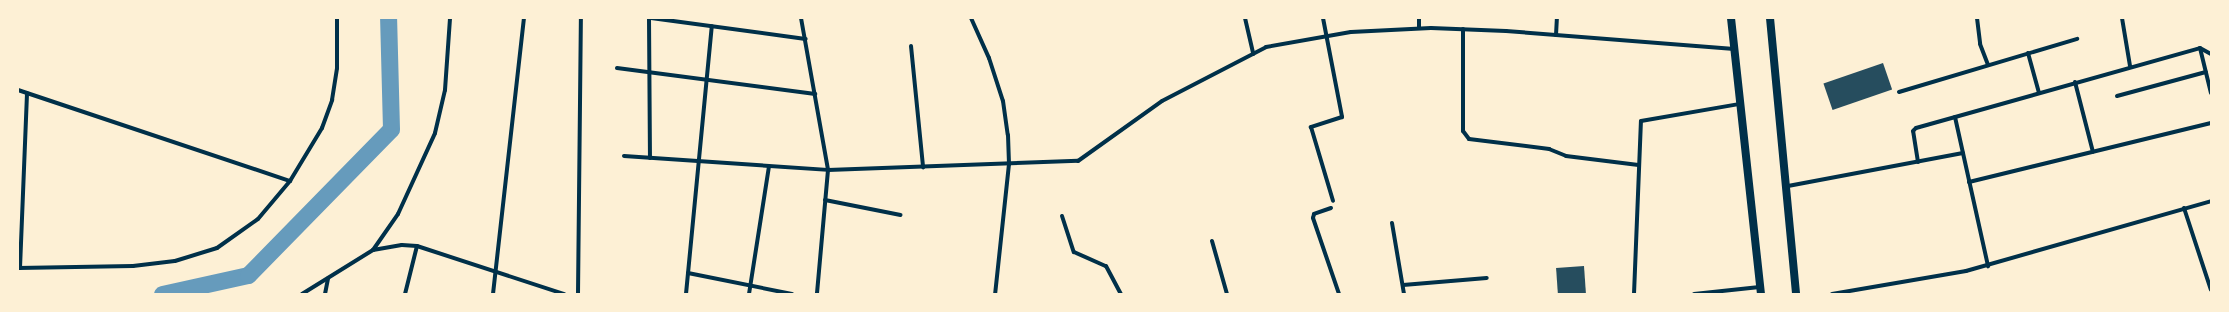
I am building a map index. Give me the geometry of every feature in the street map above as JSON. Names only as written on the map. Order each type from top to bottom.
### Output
[{"type":"main road","points":[[1731,18],[1760,290]]},
{"type":"main road","points":[[1770,18],[1788,186],[1796,294]]},
{"type":"street","points":[[27,93],[19,268],[154,265],[196,256],[227,241],[258,219],[290,181],[308,155],[332,100],[337,68],[337,18]]},
{"type":"street","points":[[302,294],[373,250],[398,214],[435,133],[446,90],[450,18]]},
{"type":"street","points":[[493,294],[498,272],[524,18]]},
{"type":"street","points":[[578,294],[581,18]]},
{"type":"street","points":[[650,158],[650,18],[806,39]]},
{"type":"street","points":[[802,18],[828,170],[817,294]]},
{"type":"street","points":[[971,18],[1003,101],[1009,164],[995,294]]},
{"type":"street","points":[[1245,18],[1253,54]]},
{"type":"street","points":[[1323,18],[1342,117],[1311,127],[1333,200]]},
{"type":"street","points":[[1419,18],[1419,28]]},
{"type":"street","points":[[1556,35],[1557,18]]},
{"type":"street","points":[[1977,18],[1980,44],[1988,65]]},
{"type":"street","points":[[2122,18],[2130,66]]},
{"type":"street","points":[[686,294],[712,26]]},
{"type":"street","points":[[624,156],[699,163],[828,170],[1009,164],[1087,158],[1141,115],[1253,54],[1273,45],[1326,36],[1419,28],[1463,29],[1734,49]]},
{"type":"street","points":[[1463,29],[1463,131],[1469,139],[1549,148],[1566,156],[1638,166]]},
{"type":"street","points":[[1899,92],[2077,39]]},
{"type":"street","points":[[911,46],[923,167]]},
{"type":"street","points":[[1918,162],[1913,129],[2130,66],[2200,48],[2211,54]]},
{"type":"street","points":[[2200,48],[2211,93]]},
{"type":"street","points":[[2028,53],[2039,93]]},
{"type":"street","points":[[617,68],[815,94]]},
{"type":"street","points":[[2117,96],[2206,72]]},
{"type":"street","points":[[2075,82],[2093,152]]},
{"type":"street","points":[[18,90],[290,181]]},
{"type":"street","points":[[1634,294],[1638,166],[1642,119],[1739,104]]},
{"type":"street","points":[[1955,117],[1988,266]]},
{"type":"street","points":[[1969,182],[2211,123]]},
{"type":"street","points":[[1788,186],[1963,154]]},
{"type":"street","points":[[749,294],[769,167]]},
{"type":"street","points":[[825,200],[901,215]]},
{"type":"street","points":[[1832,294],[1988,266],[2211,201]]},
{"type":"street","points":[[1331,208],[1313,218],[1339,294]]},
{"type":"street","points":[[2184,208],[2211,290]]},
{"type":"street","points":[[1062,216],[1074,252],[1106,266],[1121,294]]},
{"type":"street","points":[[1392,223],[1404,294]]},
{"type":"street","points":[[1212,241],[1227,294]]},
{"type":"street","points":[[373,250],[417,246],[498,272],[551,292],[564,294]]},
{"type":"street","points":[[405,294],[417,246]]},
{"type":"street","points":[[688,273],[792,294]]},
{"type":"street","points":[[325,294],[328,278]]},
{"type":"street","points":[[1403,285],[1487,278]]},
{"type":"street","points":[[1694,294],[1760,290]]},
{"type":"building","points":[[1883,63],[1892,89],[1833,110],[1823,84]]},
{"type":"building","points":[[1584,266],[1586,294],[1558,294],[1556,268]]},
{"type":"waterway","points":[[162,294],[248,275],[391,129],[388,18]]}]
